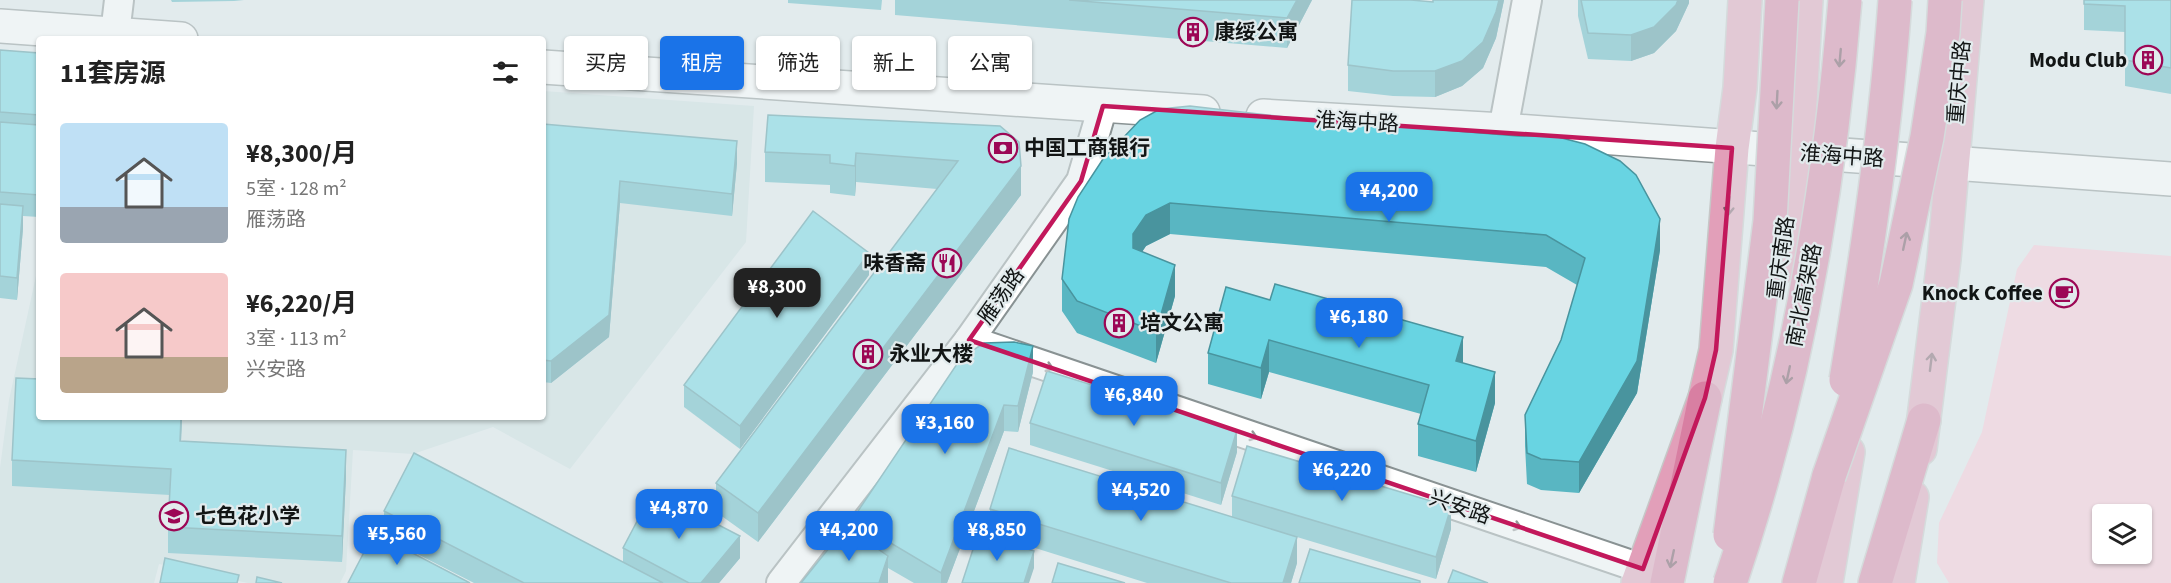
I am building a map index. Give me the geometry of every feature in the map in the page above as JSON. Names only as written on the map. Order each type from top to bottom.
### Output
[{"type":"highway","points":[[1722,583],[1770,221],[1782,0]]},
{"type":"highway","name":"南北高架路","points":[[1730,583],[1772,450],[1808,282],[1836,112],[1845,0]]},
{"type":"highway","points":[[1829,476],[1869,243],[1891,60],[1895,0]]},
{"type":"highway","points":[[1799,583],[1829,476],[1896,284],[1927,137],[1943,33],[1945,0]]},
{"type":"highway","points":[[1650,578],[1705,398]]},
{"type":"highway","points":[[1875,583],[1924,420]]},
{"type":"main road","points":[[1705,398],[1716,350],[1732,148],[1740,88],[1745,0]]},
{"type":"main road","name":"重庆南路","points":[[1722,583],[1744,511],[1797,153],[1806,0]]},
{"type":"main road","points":[[1826,583],[1896,159],[1902,0]]},
{"type":"main road","name":"重庆中路","points":[[1951,163],[1967,0]]},
{"type":"main road","points":[[0,26],[142,36]]},
{"type":"main road","name":"淮海中路","points":[[546,67],[782,85],[922,91],[1103,106],[1503,130],[2171,179]]},
{"type":"main road","points":[[1898,583],[1924,420],[1944,259],[1951,163]]},
{"type":"main road","points":[[1716,350],[1784,239]]},
{"type":"street","points":[[115,34],[118,0]]},
{"type":"street","points":[[1503,130],[1527,0]]},
{"type":"street","name":"雁荡路","points":[[782,583],[969,340],[1081,181],[1103,106]]},
{"type":"street","name":"兴安路","points":[[969,340],[1650,578]]},
{"type":"highlighted area","points":[[1103,106],[1732,148],[1716,350],[1705,398],[1643,569],[969,340],[1081,181]]},
{"type":"shaded area","points":[[546,91],[754,106],[746,242],[570,469],[493,427],[413,454],[353,450],[346,571],[340,583],[248,583],[159,564],[154,583],[0,583],[0,468],[9,400],[36,276],[36,420],[546,420]]},
{"type":"shaded area","points":[[2034,245],[2171,256],[2171,583],[1949,583],[1937,563],[1939,523],[1982,432],[2017,269]]},
{"type":"building","points":[[1069,0],[1297,0],[1287,18]]},
{"type":"building","points":[[1352,0],[1433,2],[1433,0],[1499,0],[1483,42],[1462,61],[1435,71],[1393,71],[1348,65]]},
{"type":"building","points":[[1581,0],[1678,0],[1676,5],[1654,27],[1631,35],[1588,33]]},
{"type":"building","points":[[2084,0],[2171,0],[2171,68],[2125,60],[2125,6],[2084,4]]},
{"type":"building","points":[[0,50],[36,53],[36,115],[0,112]]},
{"type":"building","name":"培文公寓","points":[[1190,106],[1294,118],[1518,136],[1554,136],[1585,144],[1620,161],[1636,175],[1660,219],[1637,361],[1579,462],[1541,459],[1527,453],[1525,415],[1561,340],[1585,258],[1546,235],[1170,203],[1146,215],[1133,234],[1133,248],[1175,265],[1156,332],[1077,301],[1062,279],[1069,219],[1078,197],[1103,159],[1140,120],[1160,109]]},
{"type":"building","points":[[768,115],[1000,126],[1019,142],[1021,166],[758,513],[716,483],[958,161],[856,153],[855,166],[830,163],[830,155],[765,152]]},
{"type":"building","points":[[0,122],[36,125],[36,195],[0,192]]},
{"type":"building","points":[[546,124],[737,141],[732,194],[620,181],[609,315],[551,361],[546,360]]},
{"type":"building","points":[[0,204],[23,206],[17,278],[0,276]]},
{"type":"building","points":[[813,211],[869,253],[740,426],[684,385]]},
{"type":"building","points":[[1275,284],[1463,337],[1456,361],[1495,372],[1476,441],[1418,424],[1429,385],[1269,340],[1261,368],[1208,353],[1226,287],[1270,300]]},
{"type":"building","points":[[1014,342],[1033,346],[1018,406],[1004,405],[941,573],[852,520],[961,358],[984,343]]},
{"type":"building","points":[[1047,371],[1237,430],[1221,483],[1030,423]]},
{"type":"building","points":[[16,378],[36,379],[36,420],[181,420],[180,441],[346,450],[342,536],[168,527],[171,469],[12,460]]},
{"type":"building","points":[[1247,446],[1451,507],[1436,557],[1232,496]]},
{"type":"building","points":[[1009,448],[1297,537],[1283,583],[1231,583],[990,509]]},
{"type":"building","points":[[414,453],[663,583],[524,583],[384,511]]},
{"type":"building","points":[[653,491],[740,536],[701,583],[689,583],[623,548]]},
{"type":"building","points":[[846,527],[888,556],[879,583],[801,583]]},
{"type":"building","points":[[374,533],[470,583],[348,583]]},
{"type":"building","points":[[978,534],[1034,551],[1024,583],[962,583]]},
{"type":"building","points":[[1310,549],[1420,581],[1420,583],[1299,583]]},
{"type":"building","points":[[165,558],[239,575],[237,583],[160,583]]},
{"type":"building","points":[[1058,563],[1125,583],[1052,583]]},
{"type":"building","points":[[1453,570],[1488,583],[1448,583]]},
{"type":"building","points":[[257,577],[282,583],[256,583]]},
{"type":"place","name":"康绥公寓","points":[[1193,32]]},
{"type":"place","name":"Modu Club","points":[[2148,60]]},
{"type":"place","name":"中国工商银行","points":[[1003,148]]},
{"type":"place","name":"味香斋","points":[[947,263]]},
{"type":"place","name":"Knock Coffee","points":[[2064,293]]},
{"type":"place","name":"培文公寓","points":[[1119,323]]},
{"type":"place","name":"永业大楼","points":[[868,354]]},
{"type":"place","name":"七色花小学","points":[[174,516]]}]
